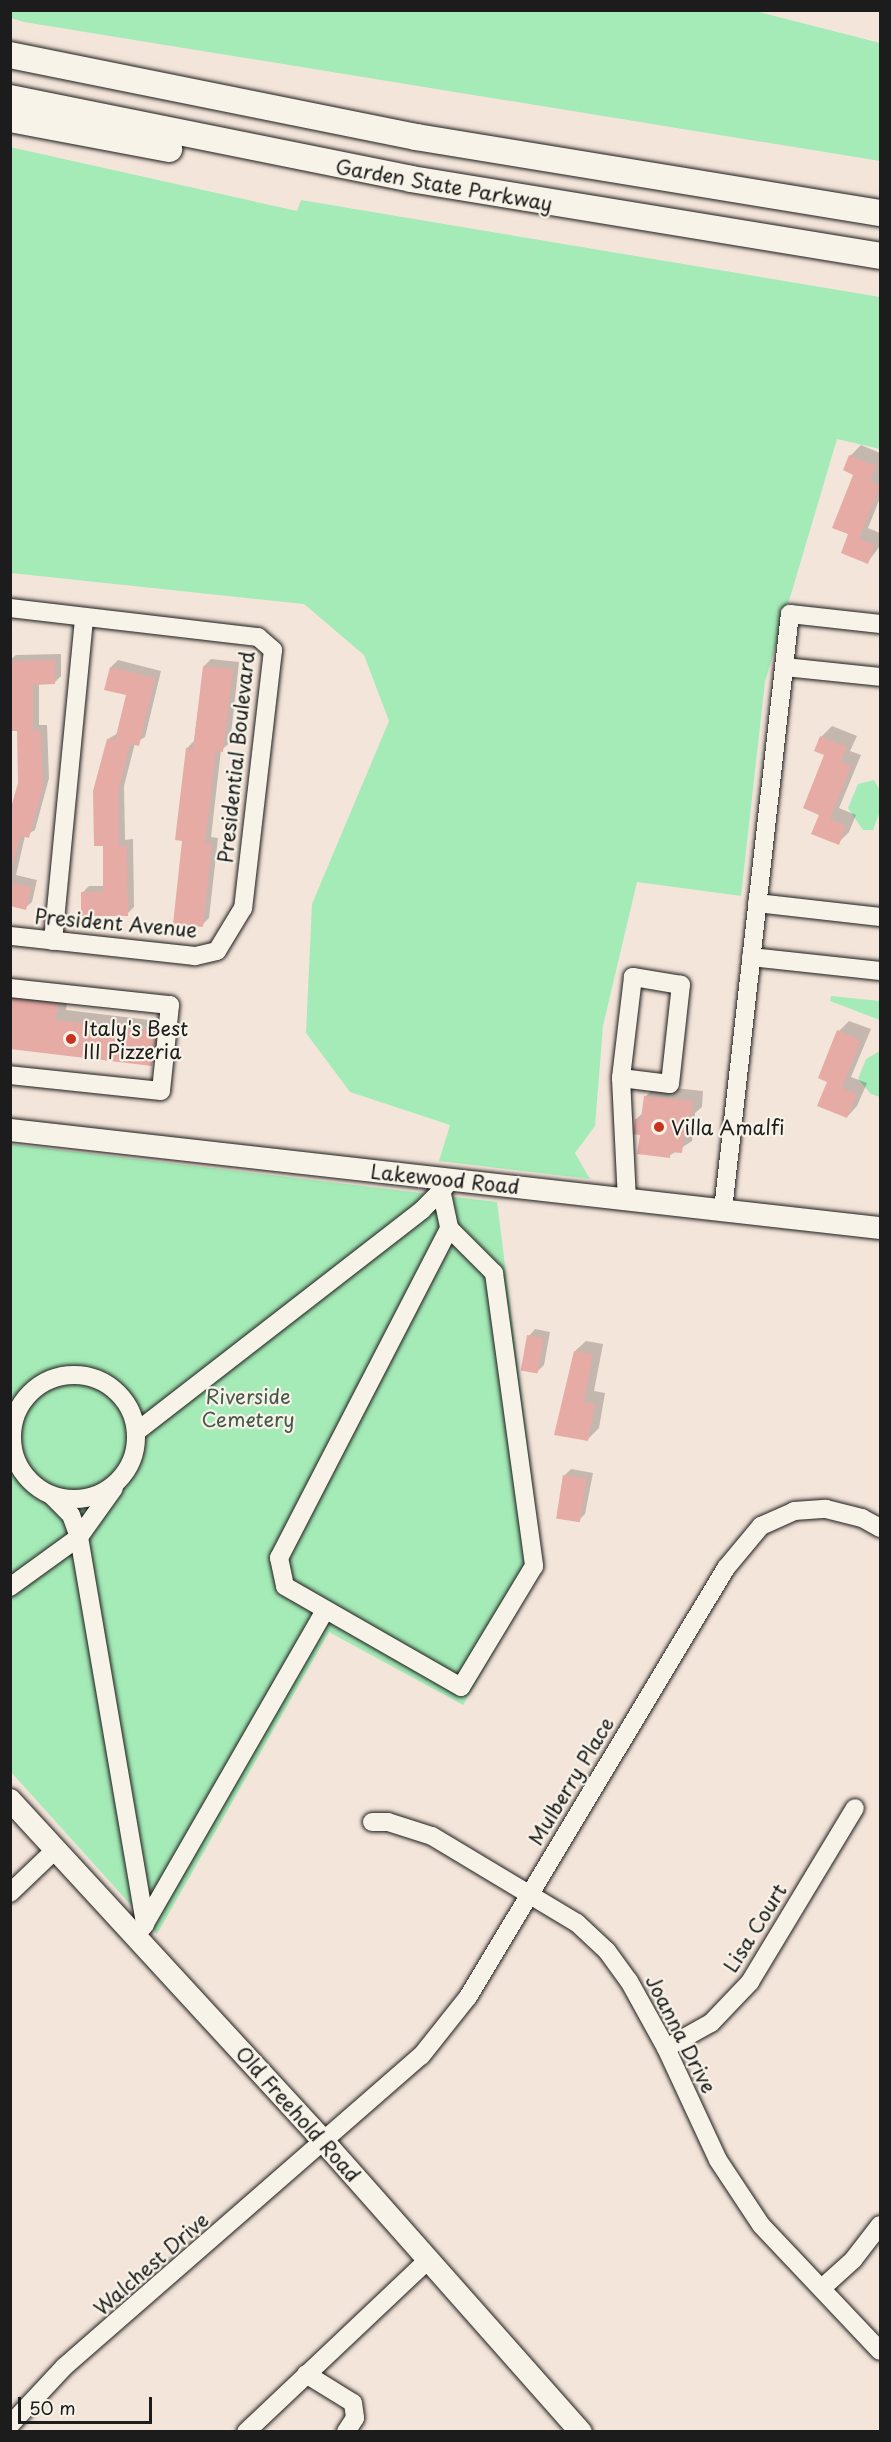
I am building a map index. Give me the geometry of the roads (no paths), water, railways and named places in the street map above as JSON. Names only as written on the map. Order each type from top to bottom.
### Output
[{"type":"highway","points":[[10,39],[260,106]]},
{"type":"highway","points":[[10,55],[416,137],[880,213]]},
{"type":"highway","name":"Garden State Parkway","points":[[10,98],[281,156],[539,201],[880,256]]},
{"type":"highway","points":[[10,119],[104,139],[446,191],[539,201]]},
{"type":"main road","name":"Lakewood Road","points":[[10,1130],[445,1187],[627,1199],[880,1228]]},
{"type":"main road","name":"Old Freehold Road","points":[[10,1800],[55,1850],[141,1931],[581,2432]]},
{"type":"street","name":"Presidential Boulevard","points":[[10,608],[258,637],[273,650],[243,908],[217,951]]},
{"type":"street","points":[[723,1210],[790,614],[880,624]]},
{"type":"street","points":[[53,941],[84,617]]},
{"type":"street","points":[[784,667],[880,677]]},
{"type":"street","points":[[757,903],[880,917]]},
{"type":"street","name":"President Avenue","points":[[10,936],[195,956],[217,951]]},
{"type":"street","points":[[751,957],[880,971]]},
{"type":"street","points":[[621,1078],[670,1084],[681,985],[633,977],[621,1078],[627,1199]]},
{"type":"street","points":[[10,988],[170,1005],[160,1091],[10,1075]]},
{"type":"street","points":[[445,1187],[449,1227],[279,1558],[285,1586],[324,1612],[461,1687],[534,1566],[494,1273],[449,1227]]},
{"type":"street","points":[[136,1432],[445,1187]]},
{"type":"street","points":[[10,1587],[79,1537],[126,1472],[134,1453],[136,1432],[132,1413],[120,1394],[93,1378],[61,1376],[18,1396],[15,1418],[15,1455],[35,1485],[51,1495],[71,1515],[79,1537],[141,1931]]},
{"type":"street","points":[[51,1495],[82,1498],[98,1494],[126,1472]]},
{"type":"street","name":"Mulberry Place","points":[[325,2143],[421,2056],[468,1998],[726,1568],[761,1526],[794,1511],[826,1509],[862,1518],[880,1528]]},
{"type":"street","points":[[141,1931],[324,1612]]},
{"type":"street","name":"Lisa Court","points":[[666,2048],[711,2024],[750,1982],[855,1808]]},
{"type":"street","name":"Joanna Drive","points":[[372,1822],[388,1822],[432,1836],[577,1923],[607,1951],[629,1981],[666,2048],[718,2160],[761,2224],[880,2351]]},
{"type":"street","points":[[10,1893],[55,1850]]},
{"type":"street","name":"Walchest Drive","points":[[10,2425],[64,2367],[325,2143]]},
{"type":"street","points":[[822,2288],[853,2260],[880,2225]]},
{"type":"street","points":[[246,2432],[429,2259]]},
{"type":"street","points":[[306,2374],[352,2403],[355,2418],[346,2432]]},
{"type":"place","name":"Italy's Best III Pizzeria","points":[[71,1039]]},
{"type":"place","name":"Villa Amalfi","points":[[659,1127]]},
{"type":"park label","name":"Riverside Cemetery","points":[[248,1408]]}]
